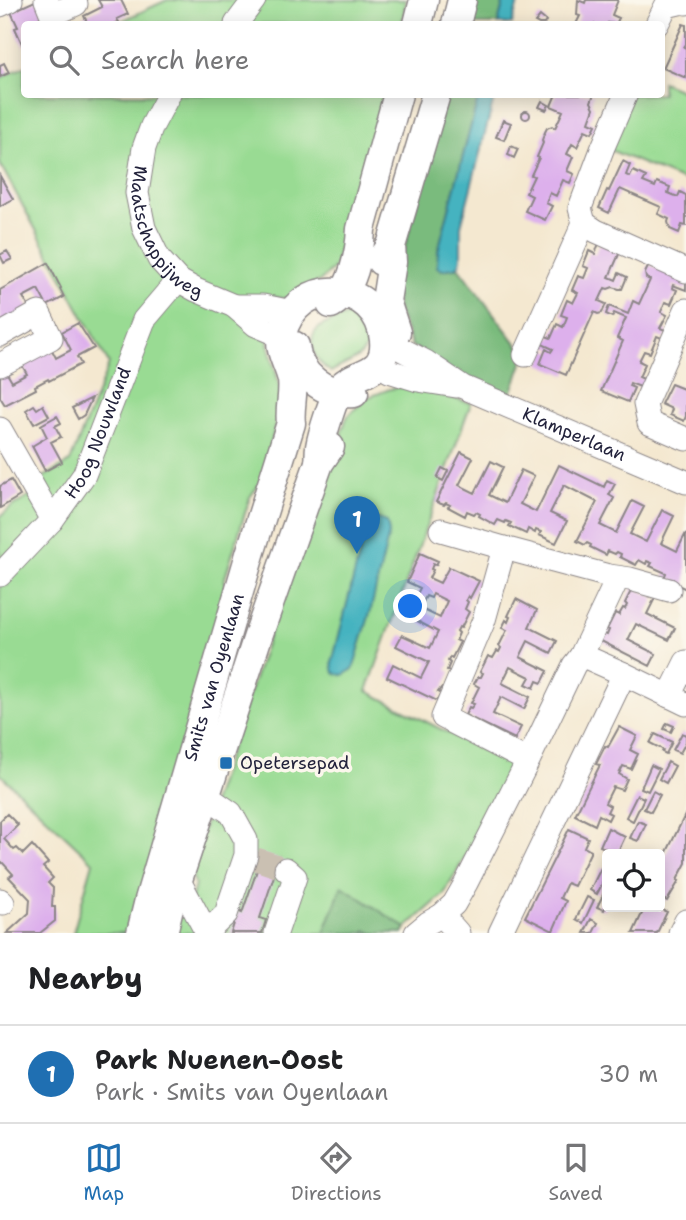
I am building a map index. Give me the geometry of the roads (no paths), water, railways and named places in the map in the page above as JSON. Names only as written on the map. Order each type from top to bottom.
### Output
[{"type":"main road","points":[[419,21],[424,0]]},
{"type":"main road","points":[[457,21],[462,0]]},
{"type":"main road","points":[[338,293],[378,304],[396,330],[390,353],[383,353],[371,371],[344,384],[344,393],[300,379],[282,353],[289,330],[298,326],[308,313],[338,300],[338,293],[351,278],[361,229],[397,98]]},
{"type":"main road","points":[[378,304],[382,260],[391,246],[435,98]]},
{"type":"main road","name":"Smits van Oyenlaan","points":[[141,933],[152,886],[291,423],[289,411],[300,379]]},
{"type":"main road","name":"Smits van Oyenlaan","points":[[163,933],[205,795],[319,463],[320,446],[344,393]]},
{"type":"street","points":[[0,5],[11,0]]},
{"type":"street","points":[[46,0],[52,15],[76,4],[75,0]]},
{"type":"street","points":[[238,21],[254,0]]},
{"type":"street","points":[[658,21],[666,6],[684,2]]},
{"type":"street","name":"Maatschappijweg","points":[[167,98],[152,126],[145,148],[138,193],[144,228],[159,259],[178,280],[234,306],[257,325],[289,330]]},
{"type":"street","points":[[624,98],[579,208],[584,223],[596,231],[686,271]]},
{"type":"street","points":[[525,355],[584,223]]},
{"type":"street","name":"Hoog Nouwland","points":[[0,575],[52,520],[84,475],[144,320],[178,280]]},
{"type":"street","points":[[686,310],[645,404],[649,423],[686,439]]},
{"type":"street","points":[[0,335],[39,313],[51,338],[0,366]]},
{"type":"street","name":"Klamperlaan","points":[[390,353],[418,380],[463,387],[686,482]]},
{"type":"street","points":[[0,429],[52,520]]},
{"type":"street","points":[[441,530],[668,590]]},
{"type":"street","points":[[504,548],[484,620],[443,718],[528,761]]},
{"type":"street","points":[[416,933],[454,904],[466,883],[614,586],[609,576]]},
{"type":"street","points":[[581,656],[677,700],[686,662]]},
{"type":"street","points":[[500,933],[624,674]]},
{"type":"street","points":[[178,879],[207,933],[226,914],[251,857],[246,840],[231,813],[205,795]]},
{"type":"street","points":[[276,933],[295,877],[286,869]]},
{"type":"street","points":[[442,915],[458,933]]},
{"type":"street","points":[[680,933],[686,921]]},
{"type":"water","points":[[504,0],[519,0],[513,21],[499,21]]},
{"type":"water","points":[[478,98],[494,98],[461,226],[461,259],[458,267],[442,270],[437,267],[438,251]]},
{"type":"water","points":[[375,518],[387,522],[389,533],[370,613],[353,669],[343,675],[334,673],[332,663],[367,524]]},
{"type":"tunnel","points":[[256,859],[286,869]]},
{"type":"place","name":"Park Nuenen-Oost","points":[[357,554]]},
{"type":"place","name":"Opetersepad","points":[[226,763]]}]
